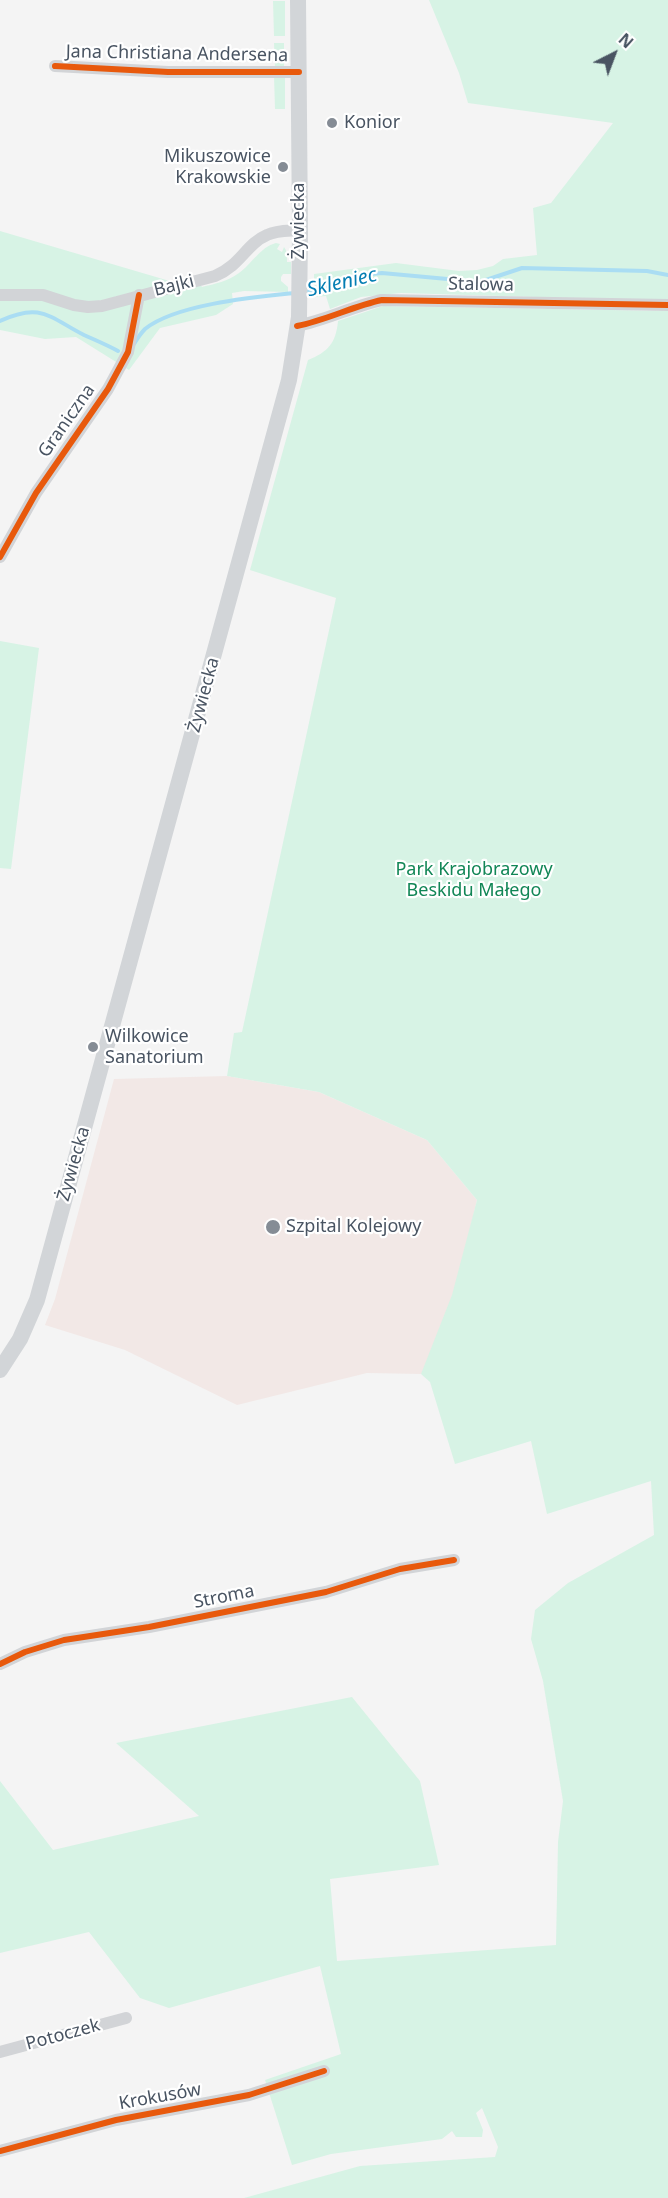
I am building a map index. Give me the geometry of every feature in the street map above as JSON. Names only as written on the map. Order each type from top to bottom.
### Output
[{"type":"main road","name":"Żywiecka","points":[[0,1370],[20,1340],[37,1300],[290,380],[298,318],[300,269],[298,0]]},
{"type":"street","name":"Jana Christiana Andersena","points":[[55,66],[168,72],[299,72]]},
{"type":"street","name":"Bajki","points":[[0,295],[43,295],[88,307],[110,305],[139,295],[215,276],[227,271],[237,263],[255,243],[266,235],[279,231],[300,230]]},
{"type":"street","name":"Graniczna","points":[[0,557],[36,493],[108,389],[128,352],[139,295]]},
{"type":"street","name":"Stalowa","points":[[298,318],[318,322],[364,304],[392,300],[668,305]]},
{"type":"street","name":"Stroma","points":[[0,1664],[25,1652],[64,1640],[149,1628],[315,1594],[400,1569],[454,1560]]},
{"type":"street","name":"Potoczek","points":[[0,2052],[126,2018]]},
{"type":"street","name":"Krokusów","points":[[0,2151],[116,2120],[249,2095],[324,2072]]},
{"type":"shaded area","name":"Szpital Kolejowy","points":[[227,1076],[319,1092],[427,1140],[477,1200],[464,1254],[525,1361],[421,1374],[367,1373],[237,1405],[125,1350],[45,1325],[55,1299],[114,1079]]},
{"type":"green space","points":[[429,0],[668,0],[668,301],[401,293],[361,297],[330,309],[326,296],[314,297],[314,274],[396,263],[459,271],[477,270],[493,266],[503,259],[537,255],[533,208],[551,203],[613,123],[468,103],[459,73]]},
{"type":"green space","points":[[273,1],[285,1],[285,36],[274,36]]},
{"type":"green space","points":[[274,43],[284,43],[284,67],[275,68]]},
{"type":"green space","points":[[274,76],[285,78],[285,109],[275,109]]},
{"type":"green space","points":[[0,231],[173,282],[87,304],[0,290]]},
{"type":"green space","points":[[276,243],[280,244],[277,249],[282,252],[284,247],[287,252],[287,262],[291,262],[291,274],[283,274],[281,277],[281,281],[288,287],[288,292],[232,293],[233,304],[216,315],[160,328],[129,370],[76,337],[45,339],[0,330],[0,297],[43,297],[73,307],[200,284],[202,287],[235,276],[265,248]]},
{"type":"green space","name":"Park Krajobrazowy Beskidu Małego","points":[[383,306],[668,311],[668,2198],[244,2198],[360,2166],[495,2157],[498,2147],[482,2108],[476,2113],[483,2130],[482,2137],[456,2137],[452,2131],[442,2139],[331,2154],[292,2165],[265,2080],[341,2054],[320,1966],[169,2008],[140,1998],[89,1932],[0,1953],[0,1781],[53,1850],[199,1816],[116,1743],[352,1697],[420,1781],[439,1865],[330,1879],[337,1961],[556,1945],[558,1842],[563,1801],[543,1681],[531,1639],[535,1610],[568,1583],[654,1535],[651,1481],[547,1514],[531,1441],[455,1464],[430,1382],[421,1374],[452,1295],[477,1200],[427,1140],[319,1092],[227,1076],[234,1033],[242,1032],[336,598],[250,570],[308,360],[321,354],[330,346],[338,321]]},
{"type":"green space","points":[[0,641],[39,648],[11,869],[0,868]]},
{"type":"waterway","name":"Skleniec","points":[[303,292],[315,291],[360,275],[382,273],[480,282],[522,268],[647,271],[668,275]]},
{"type":"waterway","name":"Skleniec","points":[[134,344],[145,329],[176,313],[217,303],[295,293]]},
{"type":"waterway","name":"Skleniec","points":[[0,321],[26,313],[44,314],[118,351]]},
{"type":"cycle path","points":[[55,66],[168,72],[299,72]]},
{"type":"cycle path","points":[[0,557],[36,493],[108,389],[128,352],[139,295]]},
{"type":"cycle path","points":[[297,326],[382,300],[668,305]]},
{"type":"cycle path","points":[[0,1664],[25,1652],[64,1640],[149,1627],[326,1592],[400,1569],[454,1560]]},
{"type":"cycle path","points":[[0,2151],[116,2120],[249,2095],[324,2071]]},
{"type":"place","name":"Konior","points":[[332,123]]},
{"type":"place","name":"Mikuszowice Krakowskie","points":[[283,167]]},
{"type":"place","name":"Wilkowice Sanatorium","points":[[93,1047]]},
{"type":"place","name":"Szpital Kolejowy","points":[[273,1227]]}]
